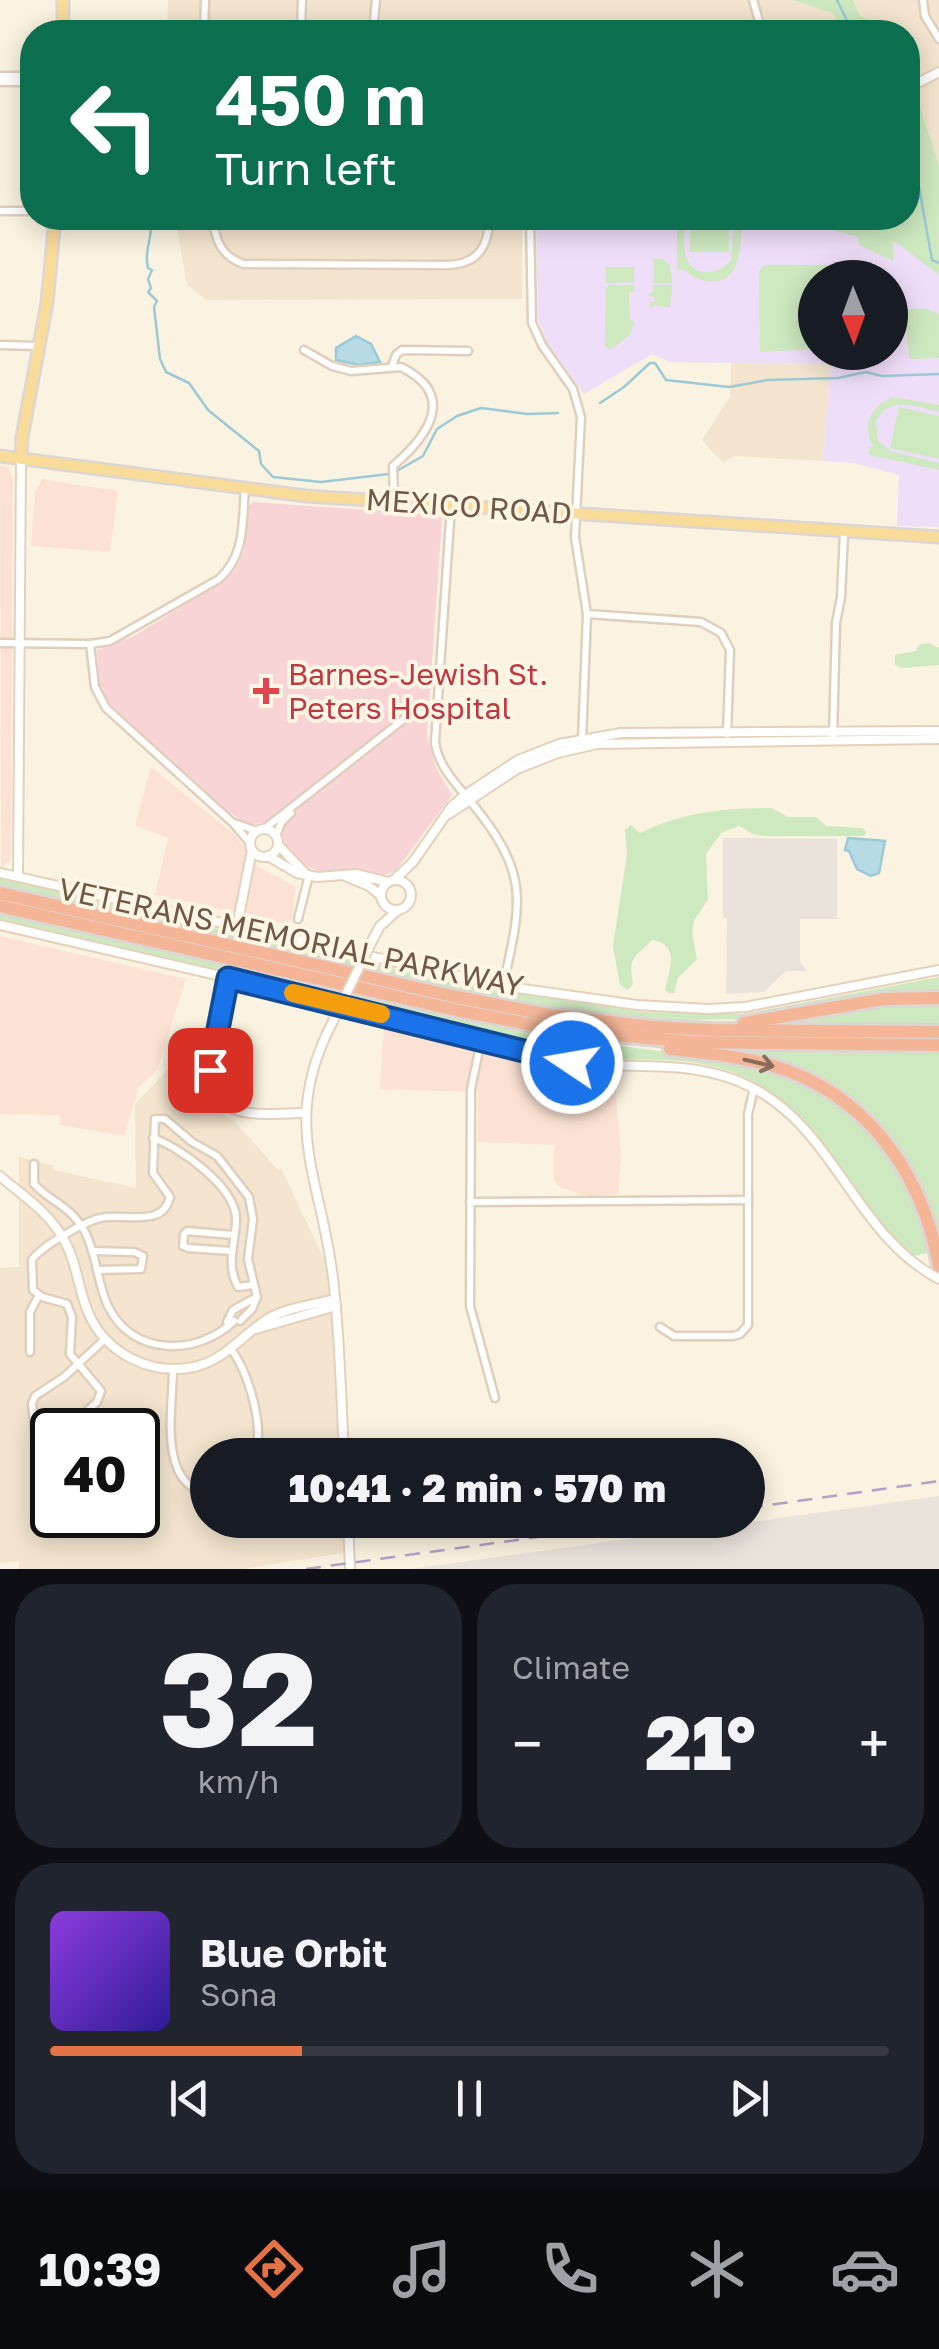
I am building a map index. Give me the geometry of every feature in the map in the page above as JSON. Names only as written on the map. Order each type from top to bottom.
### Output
[{"type":"highway","points":[[0,893],[505,1008],[696,1030],[939,1032]]},
{"type":"highway","points":[[0,906],[460,1011],[636,1044],[761,1062],[798,1075],[832,1093],[873,1126],[906,1170],[929,1220],[939,1266]]},
{"type":"highway","points":[[696,1030],[775,1020],[884,998],[939,998]]},
{"type":"highway","points":[[594,1034],[708,1043],[939,1044]]},
{"type":"main road","points":[[21,460],[51,273],[54,230]]},
{"type":"main road","name":"MEXICO ROAD","points":[[0,456],[244,489],[394,502],[939,537]]},
{"type":"street","points":[[923,0],[925,16],[939,39]]},
{"type":"street","points":[[215,230],[224,259],[250,264],[448,265],[478,255],[488,230]]},
{"type":"street","points":[[530,230],[532,324],[573,389],[580,409],[576,548],[586,614],[582,742]]},
{"type":"street","points":[[478,255],[485,262]]},
{"type":"street","points":[[0,345],[39,346]]},
{"type":"street","points":[[304,350],[341,369],[366,371],[392,366],[410,372],[424,383],[434,404],[426,430],[393,466],[394,502]]},
{"type":"street","points":[[392,366],[402,350],[468,351]]},
{"type":"street","points":[[18,876],[21,460]]},
{"type":"street","points":[[0,643],[90,644],[110,640],[228,570],[240,543],[244,489]]},
{"type":"street","points":[[450,505],[436,712],[438,756],[507,851],[518,892],[516,924],[503,986]]},
{"type":"street","points":[[833,736],[836,622],[842,590],[844,533]]},
{"type":"street","points":[[586,614],[701,622],[721,633],[730,650],[727,736]]},
{"type":"street","points":[[90,644],[95,687],[106,708],[232,823],[251,847],[298,873],[356,874],[402,881],[409,888]]},
{"type":"street","points":[[237,926],[251,847],[261,830],[409,716],[436,712]]},
{"type":"street","points":[[833,736],[939,730]]},
{"type":"street","points":[[380,926],[381,899],[391,881],[413,862],[449,814],[518,760],[622,733],[939,738]]},
{"type":"street","points":[[248,875],[277,840],[281,823],[294,808]]},
{"type":"street","points":[[232,823],[261,830],[277,840],[307,874]]},
{"type":"street","points":[[343,1438],[331,1256],[308,1148],[305,1114],[311,1070],[373,939],[380,926],[409,903],[413,862]]},
{"type":"street","name":"VETERANS MEMORIAL PARKWAY","points":[[0,872],[503,986],[637,1004],[717,1009],[775,1002],[939,970]]},
{"type":"street","points":[[298,920],[307,874]]},
{"type":"street","points":[[345,876],[369,886],[397,910]]},
{"type":"street","points":[[0,925],[371,1011],[572,1063],[697,1068],[724,1075],[754,1088],[798,1121],[878,1229],[910,1260],[939,1279]]},
{"type":"street","points":[[228,978],[210,1076],[216,1096],[237,1111],[305,1114]]},
{"type":"street","points":[[481,1041],[471,1088],[470,1306],[495,1398]]},
{"type":"street","points":[[660,1328],[674,1336],[733,1336],[745,1330],[750,1319],[748,1114],[754,1088]]},
{"type":"street","points":[[34,1164],[34,1184],[66,1206],[82,1228],[115,1317],[148,1342],[173,1348],[222,1330],[256,1301],[248,1259],[252,1206],[240,1182],[217,1156],[160,1117],[155,1119],[153,1173],[170,1197],[168,1206],[154,1217],[105,1217],[82,1228],[42,1249],[32,1260],[31,1285],[39,1295],[70,1307],[69,1349],[101,1391],[90,1408]]},
{"type":"street","points":[[153,1138],[211,1175],[232,1203],[236,1222],[231,1250],[236,1284],[254,1285]]},
{"type":"street","points":[[0,1176],[47,1215],[74,1262],[88,1314],[105,1338],[138,1362],[174,1369],[204,1364],[253,1331],[336,1302]]},
{"type":"street","points":[[470,1202],[748,1200]]},
{"type":"street","points":[[231,1250],[188,1248],[184,1246],[184,1234],[193,1231],[233,1235]]},
{"type":"street","points":[[92,1251],[134,1252],[143,1256],[142,1269],[98,1270]]},
{"type":"street","points":[[30,1352],[30,1312],[39,1295]]},
{"type":"street","points":[[238,1316],[253,1331]]},
{"type":"street","points":[[34,1408],[33,1400],[105,1338]]},
{"type":"street","points":[[231,1349],[243,1367],[258,1438]]},
{"type":"street","points":[[174,1369],[174,1466],[190,1486]]},
{"type":"street","points":[[349,1538],[350,1569]]},
{"type":"shaded area","points":[[168,0],[792,0],[833,13],[836,20],[167,20]]},
{"type":"shaded area","points":[[853,0],[939,0],[939,165],[920,105],[920,20],[866,20]]},
{"type":"shaded area","points":[[177,230],[522,230],[522,299],[206,300],[187,285]]},
{"type":"shaded area","points":[[536,230],[892,230],[893,240],[939,275],[939,527],[897,526],[899,475],[854,463],[823,461],[830,370],[908,370],[908,260],[798,260],[798,364],[669,362],[652,354],[584,394],[546,341],[538,320]]},
{"type":"shaded area","points":[[731,363],[798,364],[798,370],[830,370],[823,461],[734,456],[723,463],[702,440],[730,397]]},
{"type":"shaded area","points":[[0,465],[8,467],[13,477],[11,860],[1,868]]},
{"type":"shaded area","points":[[42,479],[118,491],[110,552],[31,546],[35,492]]},
{"type":"shaded area","name":"Barnes-Jewish St. Peters Hospital","points":[[253,502],[438,515],[442,519],[427,735],[436,768],[452,795],[395,872],[373,877],[348,870],[318,871],[305,865],[287,851],[282,832],[265,823],[246,824],[209,797],[117,714],[100,689],[97,650],[134,636],[235,570],[244,551],[249,506]]},
{"type":"shaded area","points":[[151,767],[235,835],[259,867],[296,887],[291,921],[286,924],[155,895],[168,838],[135,825]]},
{"type":"shaded area","points":[[723,838],[837,839],[837,919],[800,919],[800,962],[807,971],[786,971],[764,992],[726,994]]},
{"type":"shaded area","points":[[0,936],[186,979],[157,1070],[139,1087],[124,1136],[60,1125],[60,1115],[0,1114]]},
{"type":"shaded area","points":[[384,1025],[615,1081],[621,1156],[618,1194],[588,1196],[561,1188],[554,1180],[554,1145],[478,1142],[478,1092],[380,1089]]},
{"type":"shaded area","points":[[179,1058],[182,1075],[198,1097],[237,1124],[279,1171],[280,1166],[324,1259],[334,1324],[339,1438],[190,1438],[190,1538],[348,1538],[349,1552],[243,1569],[19,1569],[19,1561],[0,1563],[0,1268],[19,1267],[19,1157],[53,1165],[53,1170],[136,1188],[135,1104]]},
{"type":"shaded area","points":[[939,1496],[939,1569],[410,1569],[635,1538],[765,1538],[765,1520]]},
{"type":"green space","points":[[792,0],[853,0],[860,16],[869,20],[836,20],[833,13]]},
{"type":"green space","points":[[920,106],[939,165],[939,275],[894,241],[893,260],[859,245],[858,237],[832,230],[920,230]]},
{"type":"green space","points":[[677,230],[685,230],[684,249],[692,267],[712,272],[731,260],[733,230],[741,230],[736,264],[724,279],[713,282],[677,269]]},
{"type":"green space","points":[[690,230],[729,230],[729,252],[690,252]]},
{"type":"green space","points":[[654,258],[670,265],[672,283],[654,283]]},
{"type":"green space","points":[[764,265],[798,265],[798,350],[760,352],[759,271]]},
{"type":"green space","points":[[606,267],[634,267],[634,282],[606,283]]},
{"type":"green space","points":[[609,285],[634,285],[634,292],[629,292],[630,320],[634,321],[630,335],[610,350],[605,346]]},
{"type":"green space","points":[[653,285],[672,285],[670,308],[654,305],[652,309],[649,302],[655,302],[649,293],[653,292]]},
{"type":"green space","points":[[925,308],[939,314],[939,358],[909,359],[908,310]]},
{"type":"green space","points":[[893,397],[939,405],[939,412],[904,405],[889,408],[876,421],[878,441],[890,451],[939,463],[939,470],[869,455],[873,447],[868,431],[870,417]]},
{"type":"green space","points":[[899,407],[939,416],[939,459],[890,448]]},
{"type":"green space","points":[[928,643],[939,648],[939,665],[895,665],[895,655],[916,651],[919,645]]},
{"type":"green space","points":[[772,808],[788,817],[816,817],[826,826],[861,828],[867,832],[863,836],[764,836],[739,826],[721,833],[706,854],[708,900],[694,920],[692,932],[697,959],[678,978],[674,993],[669,993],[665,990],[670,953],[667,947],[652,940],[632,962],[633,984],[628,990],[620,985],[613,946],[627,854],[625,830],[631,825],[640,833],[704,813]]},
{"type":"green space","points":[[0,879],[466,985],[642,1012],[743,1014],[939,977],[939,994],[744,1019],[684,1020],[526,1005],[0,885]]},
{"type":"green space","points":[[0,913],[526,1033],[725,1060],[795,1078],[848,1108],[899,1163],[933,1252],[913,1256],[888,1231],[804,1123],[780,1099],[751,1080],[716,1067],[676,1061],[554,1055],[289,987],[0,921]]},
{"type":"green space","points":[[883,1002],[939,1002],[939,1025],[771,1025]]},
{"type":"green space","points":[[712,1051],[939,1052],[939,1248],[922,1191],[838,1093]]},
{"type":"water","points":[[356,336],[371,344],[380,362],[359,365],[336,360],[336,348]]},
{"type":"water","points":[[848,838],[885,841],[879,873],[871,876],[857,869],[845,850]]},
{"type":"waterway","points":[[837,0],[847,20]]},
{"type":"waterway","points":[[920,192],[932,260],[939,263]]},
{"type":"waterway","points":[[151,230],[148,292],[157,301],[154,307],[160,359],[166,372],[189,383],[208,410],[259,451],[261,464],[273,477],[321,482],[389,474]]},
{"type":"waterway","points":[[600,403],[650,363],[655,363],[666,380],[729,387],[866,372],[882,376],[939,374]]},
{"type":"waterway","points":[[395,472],[423,456],[437,429],[457,416],[481,408],[527,414],[558,413]]},
{"type":"railway","points":[[765,1506],[939,1481]]},
{"type":"railway","points":[[306,1569],[531,1538]]},
{"type":"slow traffic","points":[[293,993],[381,1014]]},
{"type":"place","name":"Barnes-Jewish St. Peters Hospital","points":[[266,691]]},
{"type":"route","points":[[210,1070],[228,978],[572,1063]]}]
